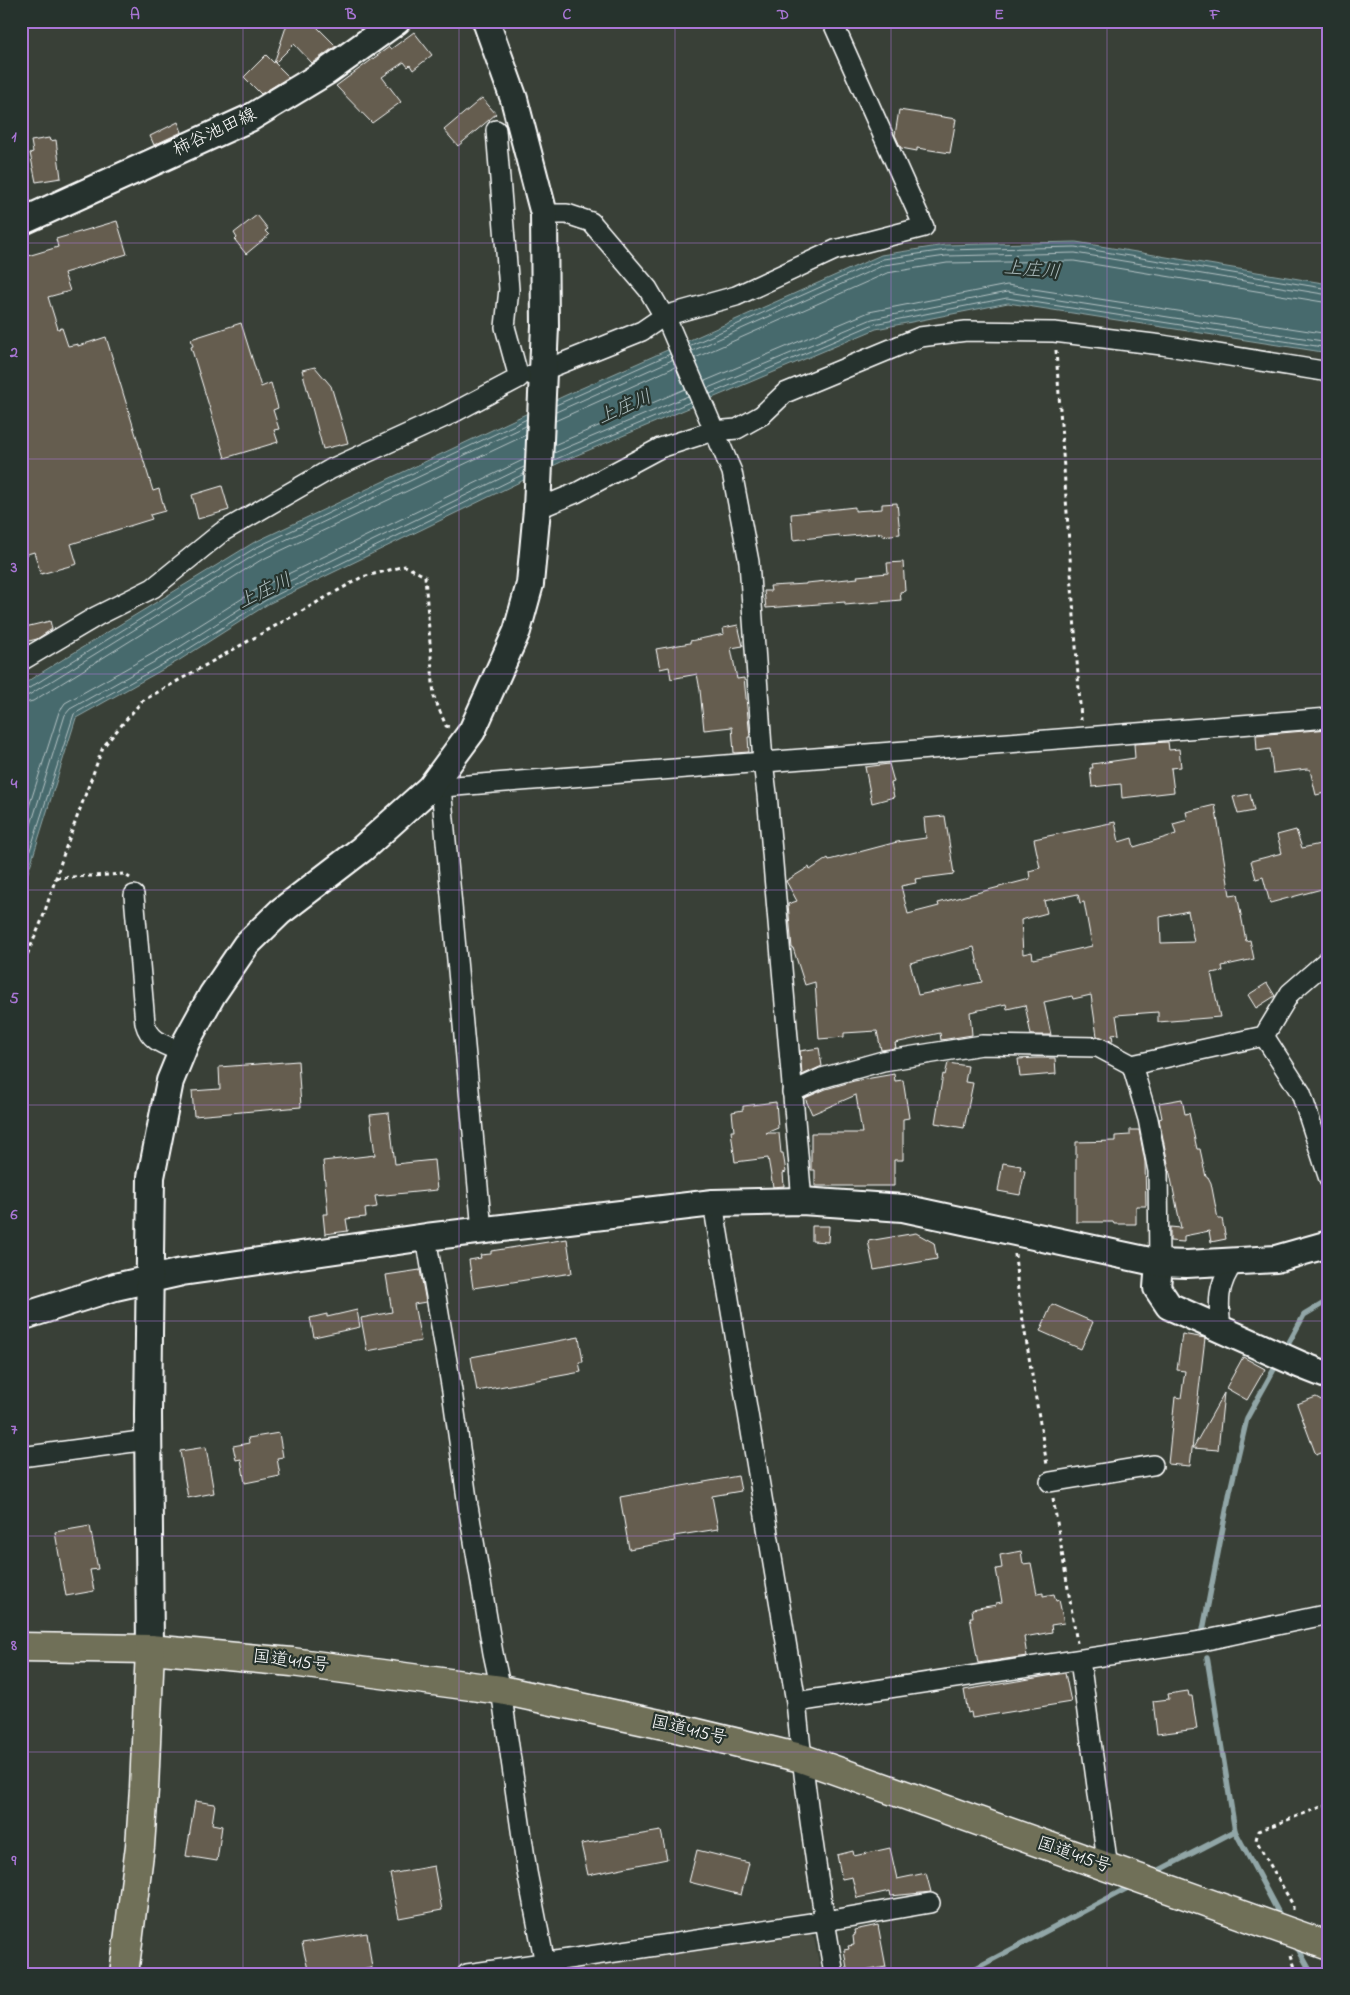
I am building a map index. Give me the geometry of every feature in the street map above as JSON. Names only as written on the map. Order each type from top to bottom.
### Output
[{"type":"highway","name":"国道415号","points":[[21,1647],[150,1649],[292,1662],[501,1690],[664,1725],[802,1758],[1329,1946]]},
{"type":"highway","points":[[124,1974],[144,1789],[150,1649]]},
{"type":"street","name":"柿谷池田線","points":[[21,222],[250,118],[326,72],[397,21]]},
{"type":"street","points":[[150,1649],[148,1440],[151,1177],[170,1081],[182,1052],[212,995],[246,945],[280,912],[362,849],[436,788],[472,731],[517,631],[530,584],[537,510],[531,375],[545,326],[544,214],[514,99],[486,21]]},
{"type":"street","points":[[21,661],[97,616],[153,588],[222,532],[332,468],[449,415],[531,375],[736,296],[835,250],[924,226],[832,21]]},
{"type":"street","points":[[496,130],[509,289],[505,327],[531,375]]},
{"type":"street","points":[[544,214],[567,214],[591,222],[648,289],[667,321],[732,472],[749,562],[763,762],[802,1201]]},
{"type":"street","points":[[537,510],[576,493],[660,448],[713,431],[737,429],[762,415],[784,393],[920,336],[966,331],[1054,332],[1162,345],[1329,372]]},
{"type":"street","points":[[436,788],[1329,718]]},
{"type":"street","points":[[436,788],[482,1230]]},
{"type":"street","points":[[134,895],[145,1023],[148,1033],[155,1041],[182,1052]]},
{"type":"street","points":[[792,1092],[822,1078],[883,1061],[982,1045],[1098,1047],[1132,1065],[1264,1036],[1290,993],[1329,959]]},
{"type":"street","points":[[1264,1036],[1301,1093],[1329,1179]]},
{"type":"street","points":[[1132,1065],[1148,1119],[1158,1171],[1159,1263],[1157,1288],[1169,1306],[1301,1366],[1329,1376]]},
{"type":"street","points":[[21,1318],[115,1287],[151,1278],[426,1237],[713,1203],[802,1201],[903,1208],[1159,1263],[1187,1264],[1276,1259],[1329,1244]]},
{"type":"street","points":[[713,1203],[796,1702],[802,1758],[834,1974]]},
{"type":"street","points":[[426,1237],[452,1391],[468,1506],[493,1654],[501,1690],[527,1872],[546,1967]]},
{"type":"street","points":[[1221,1329],[1219,1298],[1225,1274],[1234,1262]]},
{"type":"street","points":[[21,1457],[148,1440]]},
{"type":"street","points":[[1050,1482],[1153,1465]]},
{"type":"street","points":[[796,1702],[1202,1642],[1329,1614]]},
{"type":"street","points":[[1080,1660],[1108,1868]]},
{"type":"street","points":[[467,1974],[546,1967],[930,1903]]},
{"type":"path","points":[[1054,332],[1082,737]]},
{"type":"path","points":[[21,969],[42,920],[55,878],[103,748],[142,702],[362,577],[405,566],[425,576],[434,697],[446,726],[472,731]]},
{"type":"path","points":[[55,878],[124,874],[130,877],[133,882],[134,895]]},
{"type":"path","points":[[1013,1231],[1018,1291],[1080,1660]]},
{"type":"path","points":[[1296,1934],[1293,1905],[1256,1840],[1258,1831],[1329,1804]]},
{"type":"shaded area","points":[[807,1931],[814,1938],[821,1974],[531,1974]]},
{"type":"water","name":"上庄川","points":[[1076,242],[1329,284],[1329,353],[1008,303],[876,329],[563,461],[268,604],[178,661],[76,718],[21,895],[21,687],[31,679],[253,543],[564,396],[881,255],[945,245]]},
{"type":"building","points":[[288,21],[311,21],[336,46],[312,63],[294,44],[275,63],[289,77],[261,94],[244,77],[266,55],[274,63]]},
{"type":"building","points":[[414,32],[432,55],[413,70],[410,65],[408,67],[404,62],[382,77],[401,102],[372,123],[336,86],[389,47],[391,49]]},
{"type":"building","points":[[482,98],[496,114],[458,146],[444,130]]},
{"type":"building","points":[[899,110],[956,119],[950,153],[917,148],[917,151],[901,148],[895,135]]},
{"type":"building","points":[[178,122],[182,132],[154,145],[150,136]]},
{"type":"building","points":[[49,138],[50,141],[56,140],[61,178],[36,182],[30,153],[33,152],[31,141]]},
{"type":"building","points":[[257,215],[268,229],[265,231],[269,235],[246,254],[235,240],[237,238],[234,233]]},
{"type":"building","points":[[117,221],[127,254],[64,273],[70,291],[48,297],[58,329],[62,328],[68,346],[78,344],[78,346],[106,337],[153,491],[159,489],[165,511],[150,515],[152,519],[71,544],[77,564],[41,574],[34,552],[21,556],[21,258],[58,247],[56,239]]},
{"type":"building","points":[[241,323],[261,387],[271,383],[278,408],[273,410],[279,429],[274,430],[278,442],[225,458],[191,347],[193,346],[191,339]]},
{"type":"building","points":[[315,367],[331,386],[348,443],[323,449],[302,370]]},
{"type":"building","points":[[222,486],[229,510],[198,519],[192,495]]},
{"type":"building","points":[[897,503],[900,534],[882,536],[882,533],[839,537],[839,535],[793,540],[791,514],[855,507],[855,511],[882,509],[882,504]]},
{"type":"building","points":[[903,562],[905,591],[900,592],[901,600],[845,605],[845,602],[766,608],[764,591],[771,591],[770,586],[806,584],[888,573],[887,563]]},
{"type":"building","points":[[50,621],[52,629],[37,639],[21,643],[21,628]]},
{"type":"building","points":[[738,625],[743,646],[731,648],[737,679],[744,678],[750,737],[748,737],[749,752],[734,753],[732,727],[704,730],[697,674],[671,679],[669,667],[660,669],[656,649],[724,634],[723,628]]},
{"type":"building","points":[[1329,729],[1329,792],[1316,795],[1310,770],[1273,773],[1270,749],[1257,751],[1256,735]]},
{"type":"building","points":[[1168,742],[1169,750],[1179,749],[1181,767],[1171,768],[1174,792],[1122,798],[1121,784],[1092,787],[1090,768],[1093,768],[1092,764],[1135,758],[1134,744]]},
{"type":"building","points":[[889,764],[894,782],[891,783],[894,797],[872,803],[865,767]]},
{"type":"building","points":[[1250,794],[1254,811],[1238,814],[1233,797]]},
{"type":"building","points":[[1215,805],[1230,895],[1237,894],[1246,941],[1250,940],[1254,959],[1222,966],[1223,971],[1211,973],[1220,1017],[1158,1022],[1158,1012],[1116,1015],[1119,1034],[1112,1035],[1113,1041],[1111,1041],[1097,1036],[1091,995],[1073,999],[1072,996],[1044,1002],[1051,1035],[1031,1035],[1025,1005],[1007,1009],[1006,1004],[970,1012],[972,1035],[941,1040],[940,1033],[895,1043],[896,1048],[881,1050],[877,1031],[844,1033],[844,1037],[819,1039],[815,982],[805,985],[792,948],[788,904],[797,901],[786,881],[809,867],[810,870],[828,858],[829,860],[897,842],[926,838],[924,818],[945,816],[954,874],[915,879],[916,883],[901,886],[908,914],[939,906],[938,903],[1030,879],[1029,871],[1040,868],[1034,839],[1115,822],[1119,842],[1132,838],[1134,847],[1176,834],[1173,824],[1188,820],[1186,812]],"holes":[[[1078,894],[1080,903],[1084,902],[1092,946],[1033,959],[1032,952],[1023,954],[1021,920],[1047,913],[1044,901]],[[1188,911],[1194,942],[1161,943],[1160,917]],[[974,947],[982,982],[918,995],[910,963]]]},
{"type":"building","points":[[1296,830],[1302,848],[1329,842],[1329,887],[1270,903],[1263,877],[1256,879],[1251,861],[1282,853],[1277,835]]},
{"type":"building","points":[[1267,983],[1275,996],[1256,1008],[1248,995]]},
{"type":"building","points":[[819,1048],[822,1066],[802,1075],[800,1051]]},
{"type":"building","points":[[1055,1058],[1056,1074],[1020,1077],[1018,1059]]},
{"type":"building","points":[[298,1061],[301,1107],[194,1116],[192,1091],[220,1089],[219,1067]]},
{"type":"building","points":[[948,1063],[968,1066],[965,1082],[973,1083],[964,1128],[935,1123],[943,1074],[945,1075]]},
{"type":"building","points":[[894,1074],[895,1081],[903,1080],[909,1118],[903,1119],[903,1160],[894,1160],[894,1186],[815,1186],[815,1170],[811,1170],[811,1133],[862,1133],[856,1095],[812,1114],[805,1098],[826,1089],[854,1081]]},
{"type":"building","points":[[1182,1099],[1185,1114],[1189,1113],[1197,1149],[1200,1149],[1206,1177],[1208,1177],[1211,1183],[1218,1219],[1222,1219],[1226,1239],[1211,1242],[1209,1231],[1184,1236],[1184,1242],[1170,1241],[1170,1227],[1181,1228],[1159,1119],[1162,1118],[1159,1103]]},
{"type":"building","points":[[776,1102],[778,1128],[766,1133],[779,1133],[781,1153],[783,1153],[786,1172],[783,1173],[784,1186],[773,1187],[768,1158],[735,1162],[731,1131],[734,1131],[732,1112],[743,1110],[743,1106]]},
{"type":"building","points":[[389,1113],[395,1164],[434,1160],[437,1190],[375,1196],[377,1207],[365,1209],[366,1217],[346,1219],[348,1231],[325,1234],[323,1214],[328,1214],[323,1161],[375,1155],[370,1115]]},
{"type":"building","points":[[1130,1130],[1139,1130],[1145,1162],[1146,1206],[1136,1206],[1136,1224],[1076,1222],[1076,1142],[1115,1141],[1115,1136],[1130,1135]]},
{"type":"building","points":[[1003,1163],[1021,1166],[1020,1170],[1025,1171],[1020,1195],[998,1191]]},
{"type":"building","points":[[812,1226],[829,1226],[828,1242],[812,1241]]},
{"type":"building","points":[[916,1233],[934,1243],[937,1259],[874,1270],[868,1241]]},
{"type":"building","points":[[567,1239],[572,1273],[473,1288],[469,1260],[481,1258],[480,1255],[491,1254],[491,1251]]},
{"type":"building","points":[[420,1270],[426,1302],[414,1304],[421,1341],[367,1351],[361,1318],[392,1312],[386,1275]]},
{"type":"building","points":[[1052,1304],[1093,1322],[1081,1349],[1040,1331]]},
{"type":"building","points":[[357,1310],[360,1327],[314,1337],[310,1318],[327,1314],[327,1317]]},
{"type":"building","points":[[1182,1334],[1205,1338],[1190,1466],[1168,1464],[1175,1397],[1181,1398],[1185,1371],[1177,1370]]},
{"type":"building","points":[[579,1337],[583,1362],[579,1362],[581,1372],[477,1391],[471,1357]]},
{"type":"building","points":[[1243,1357],[1265,1369],[1247,1400],[1226,1388]]},
{"type":"building","points":[[1224,1393],[1218,1450],[1193,1448]]},
{"type":"building","points":[[1316,1397],[1323,1401],[1329,1416],[1329,1450],[1316,1455],[1297,1404]]},
{"type":"building","points":[[279,1433],[283,1457],[277,1458],[280,1476],[245,1483],[241,1459],[236,1460],[233,1446],[249,1443],[248,1438]]},
{"type":"building","points":[[206,1447],[214,1493],[188,1498],[180,1451]]},
{"type":"building","points":[[738,1476],[741,1491],[712,1496],[718,1529],[674,1536],[675,1541],[629,1549],[620,1497]]},
{"type":"building","points":[[90,1526],[98,1569],[90,1570],[94,1591],[66,1596],[55,1532]]},
{"type":"building","points":[[1021,1551],[1023,1564],[1031,1563],[1037,1594],[1043,1593],[1043,1596],[1054,1594],[1056,1601],[1059,1600],[1064,1623],[1051,1625],[1052,1632],[1024,1637],[1027,1656],[978,1663],[970,1617],[973,1617],[972,1609],[996,1605],[996,1603],[1002,1602],[996,1569],[1002,1568],[1000,1555]]},
{"type":"building","points":[[1065,1673],[1071,1702],[972,1718],[971,1712],[968,1713],[964,1690]]},
{"type":"building","points":[[1188,1691],[1189,1696],[1192,1696],[1197,1729],[1157,1734],[1153,1701],[1169,1699],[1168,1694]]},
{"type":"building","points":[[195,1801],[215,1804],[212,1824],[222,1826],[217,1861],[186,1856]]},
{"type":"building","points":[[661,1831],[667,1859],[588,1875],[581,1844]]},
{"type":"building","points":[[890,1848],[897,1879],[926,1873],[931,1892],[891,1896],[890,1891],[857,1898],[852,1877],[842,1879],[837,1855],[853,1851],[854,1856]]},
{"type":"building","points":[[697,1850],[749,1863],[741,1895],[689,1882]]},
{"type":"building","points":[[434,1866],[442,1910],[399,1918],[390,1874]]},
{"type":"building","points":[[878,1925],[886,1967],[848,1974],[844,1950],[849,1949],[848,1946],[854,1945],[854,1930]]},
{"type":"building","points":[[367,1933],[372,1968],[340,1974],[309,1974],[302,1943]]},
{"type":"waterway","points":[[1285,1350],[1304,1315],[1329,1300]]},
{"type":"waterway","points":[[1203,1630],[1230,1491],[1247,1418],[1278,1362]]},
{"type":"waterway","points":[[1207,1657],[1235,1831],[1282,1919]]},
{"type":"waterway","points":[[1152,1874],[1235,1831]]},
{"type":"waterway","points":[[965,1974],[1133,1885]]},
{"type":"waterway","points":[[1296,1945],[1312,1974]]}]
